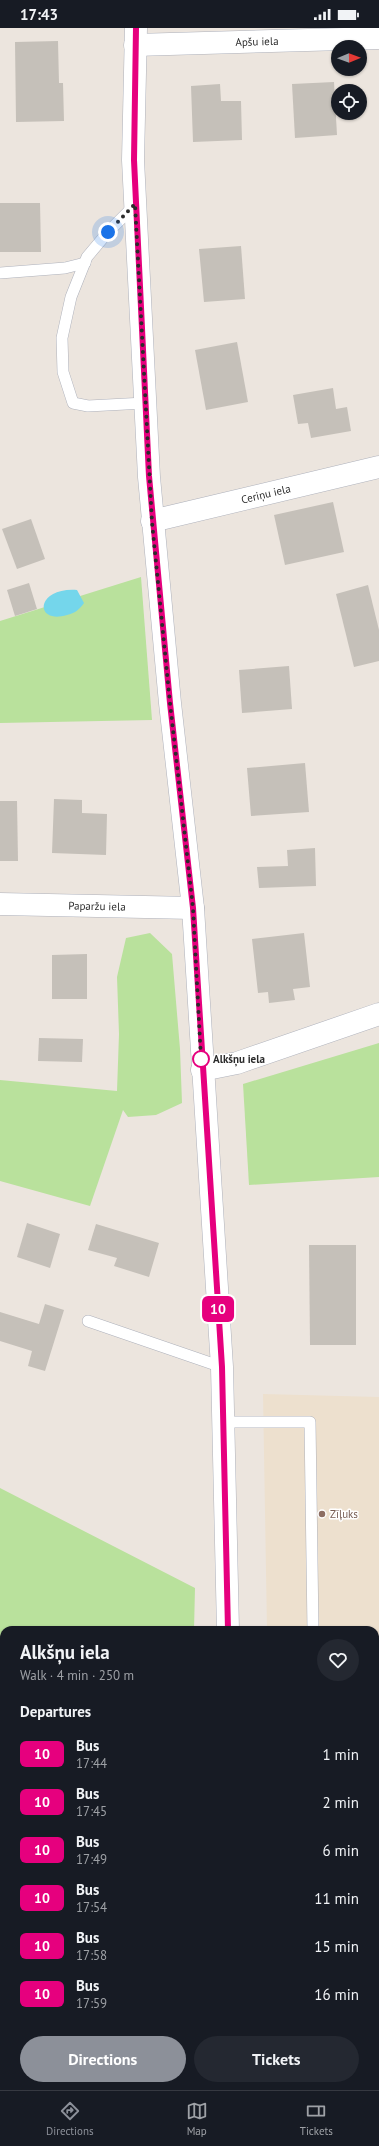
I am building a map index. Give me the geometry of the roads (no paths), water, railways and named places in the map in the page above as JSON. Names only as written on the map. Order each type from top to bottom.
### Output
[{"type":"main road","name":"Apšu iela","points":[[136,37],[334,34],[379,38]]},
{"type":"main road","points":[[136,37],[135,204],[145,403],[152,522],[170,703],[193,908],[202,1070],[222,1367],[228,1626]]},
{"type":"main road","name":"Ceriņu iela","points":[[152,522],[379,467]]},
{"type":"main road","name":"Paparžu iela","points":[[0,904],[154,909],[193,908]]},
{"type":"main road","points":[[202,1070],[237,1062],[379,1014]]},
{"type":"lane","points":[[135,204],[108,232],[87,257],[72,297],[62,338],[63,372],[73,403],[88,406],[145,403]]},
{"type":"lane","points":[[0,273],[18,273],[65,268],[85,263]]},
{"type":"lane","points":[[88,1321],[222,1367]]},
{"type":"lane","points":[[223,1422],[310,1422],[313,1626]]},
{"type":"water","points":[[77,590],[84,603],[77,611],[56,617],[49,615],[45,611],[44,605],[47,599],[53,594],[63,591]]},
{"type":"place","name":"Alkšņu iela","points":[[201,1059]]},
{"type":"place","name":"Zīļuks","points":[[322,1514]]}]
